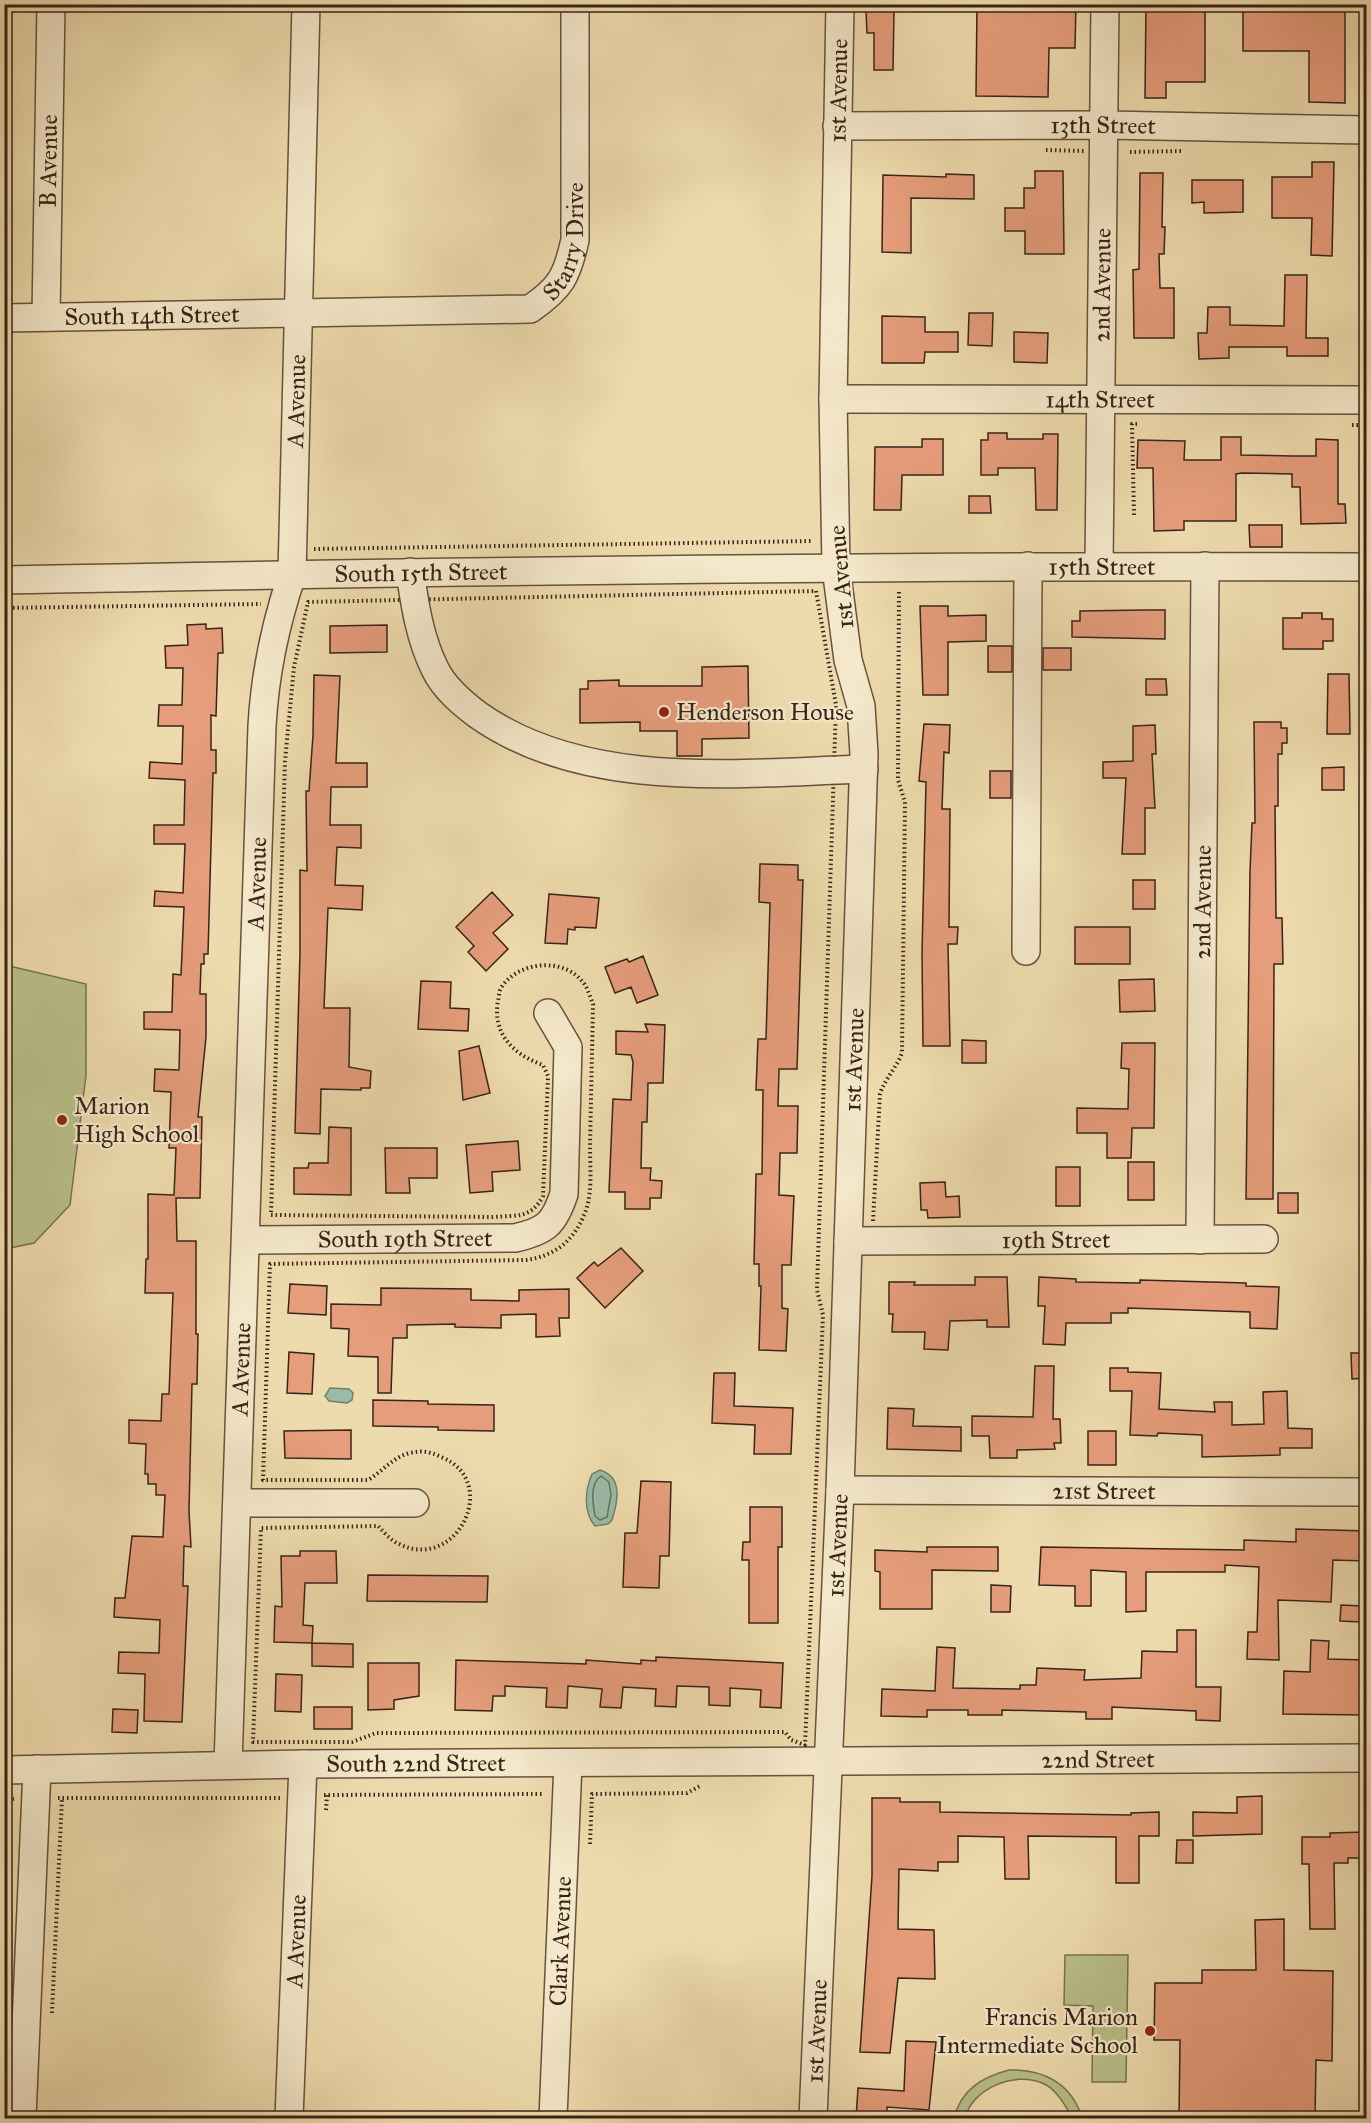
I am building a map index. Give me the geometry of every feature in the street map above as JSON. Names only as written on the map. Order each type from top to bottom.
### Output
[{"type":"street","name":"B Avenue","points":[[46,317],[51,4]]},
{"type":"street","name":"A Avenue","points":[[228,1765],[264,687],[274,630],[292,575],[306,4]]},
{"type":"street","name":"Starry Drive","points":[[300,314],[530,309],[553,294],[568,272],[574,240],[574,4]]},
{"type":"street","name":"1st Avenue","points":[[813,2118],[840,1490],[860,1241],[864,769],[861,706],[849,660],[836,568],[833,399],[840,4]]},
{"type":"street","name":"2nd Avenue","points":[[1099,565],[1106,4]]},
{"type":"street","name":"13th Street","points":[[837,126],[1105,125],[1366,130]]},
{"type":"street","name":"South 14th Street","points":[[4,318],[300,314]]},
{"type":"street","name":"14th Street","points":[[833,399],[1102,399],[1365,412]]},
{"type":"street","name":"15th Street","points":[[836,568],[1099,565],[1366,567]]},
{"type":"street","points":[[1026,951],[1028,566]]},
{"type":"street","name":"2nd Avenue","points":[[1200,1240],[1205,566]]},
{"type":"street","name":"South 15th Street","points":[[4,580],[410,572],[836,568]]},
{"type":"street","points":[[410,572],[417,620],[435,671],[459,701],[501,731],[574,760],[646,771],[864,769]]},
{"type":"street","name":"South 19th Street","points":[[246,1240],[515,1238],[539,1232],[556,1216],[564,1194],[568,1047],[548,1013]]},
{"type":"street","name":"19th Street","points":[[860,1241],[1264,1239]]},
{"type":"street","name":"21st Street","points":[[840,1490],[1366,1492]]},
{"type":"street","points":[[237,1503],[415,1503]]},
{"type":"street","name":"22nd Street","points":[[829,1763],[1366,1758]]},
{"type":"street","name":"Clark Avenue","points":[[553,2118],[568,1763]]},
{"type":"street","name":"South 22nd Street","points":[[4,1770],[303,1764],[829,1763]]},
{"type":"street","name":"A Avenue","points":[[289,2118],[303,1764]]},
{"type":"street","points":[[22,2118],[37,1769]]},
{"type":"path","points":[[1042,150],[1089,151]]},
{"type":"path","points":[[1341,425],[1365,412]]},
{"type":"path","points":[[1134,515],[1132,424],[1144,424]]},
{"type":"path","points":[[314,537],[314,549],[818,540],[815,551]]},
{"type":"path","points":[[860,1241],[880,1094],[883,1083],[897,1069],[902,1053],[904,802],[898,780],[899,590]]},
{"type":"path","points":[[816,591],[836,705],[834,770],[817,1290],[823,1315],[805,1744],[791,1740],[785,1732],[376,1733],[352,1742],[253,1742],[261,1528],[378,1526],[397,1544],[414,1550],[431,1548],[449,1541],[462,1528],[471,1505],[469,1486],[459,1468],[428,1451],[412,1452],[394,1459],[368,1480],[263,1480],[270,1264],[526,1260],[546,1257],[559,1249],[574,1234],[585,1214],[590,1181],[593,1004],[582,980],[566,969],[545,965],[527,967],[506,982],[500,988],[496,1012],[499,1030],[512,1049],[543,1065],[548,1076],[543,1196],[536,1208],[525,1215],[493,1216],[271,1215],[285,751],[294,667],[308,602],[816,591]]},
{"type":"path","points":[[4,608],[261,603],[258,613]]},
{"type":"path","points":[[589,1852],[592,1794],[687,1793],[700,1785],[712,1785]]},
{"type":"path","points":[[327,1795],[545,1794],[545,1806]]},
{"type":"path","points":[[51,2019],[62,1798],[282,1798],[281,1810]]},
{"type":"path","points":[[1365,2118],[1366,1928]]},
{"type":"green space","points":[[5,965],[86,984],[86,1075],[70,1205],[34,1243],[5,1249]]},
{"type":"green space","points":[[1065,1955],[1128,1955],[1126,2082],[1092,2082],[1093,2006],[1064,2005]]},
{"type":"green space","points":[[1009,2070],[1034,2072],[1055,2081],[1071,2096],[1082,2118],[1072,2118],[1060,2098],[1047,2085],[1019,2079],[1007,2081],[985,2091],[969,2108],[965,2118],[954,2118],[967,2092],[982,2081]]},
{"type":"water","points":[[330,1388],[349,1389],[353,1393],[352,1400],[347,1403],[329,1401],[325,1396]]},
{"type":"water","points":[[600,1470],[612,1478],[617,1490],[617,1498],[612,1520],[608,1524],[595,1526],[588,1514],[587,1494],[592,1474]]},
{"type":"building","points":[[977,4],[1076,4],[1075,48],[1049,48],[1048,97],[976,96]]},
{"type":"building","points":[[1146,4],[1205,4],[1205,82],[1166,82],[1166,98],[1145,98]]},
{"type":"building","points":[[1243,4],[1345,4],[1345,103],[1309,102],[1309,51],[1243,51]]},
{"type":"building","points":[[894,10],[893,70],[874,70],[874,33],[867,33],[866,11]]},
{"type":"building","points":[[1312,162],[1334,162],[1332,256],[1311,255],[1312,218],[1272,218],[1272,177],[1312,177]]},
{"type":"building","points":[[1035,171],[1063,171],[1064,254],[1025,254],[1025,231],[1005,231],[1005,208],[1024,208],[1024,188],[1035,188]]},
{"type":"building","points":[[1140,173],[1163,173],[1162,227],[1165,227],[1164,254],[1159,254],[1160,288],[1174,288],[1174,338],[1134,338],[1133,270],[1139,269]]},
{"type":"building","points":[[946,174],[974,175],[974,199],[911,198],[911,253],[882,252],[883,175],[946,177]]},
{"type":"building","points":[[1192,180],[1243,180],[1243,212],[1204,213],[1204,202],[1192,203]]},
{"type":"building","points":[[1285,275],[1307,275],[1306,338],[1328,338],[1328,356],[1287,356],[1287,347],[1229,347],[1229,358],[1199,359],[1198,333],[1207,333],[1208,307],[1230,307],[1230,325],[1284,326]]},
{"type":"building","points":[[969,313],[993,313],[992,346],[968,345]]},
{"type":"building","points":[[882,316],[925,317],[925,332],[958,332],[958,352],[925,352],[924,363],[882,363]]},
{"type":"building","points":[[1014,332],[1048,333],[1047,363],[1014,362]]},
{"type":"building","points":[[988,433],[1007,433],[1007,439],[1043,439],[1043,434],[1058,434],[1057,510],[1036,510],[1035,468],[998,468],[998,475],[981,475],[981,440],[988,440]]},
{"type":"building","points":[[1221,437],[1241,437],[1241,455],[1316,456],[1316,439],[1338,440],[1338,504],[1345,504],[1346,523],[1301,524],[1300,487],[1292,487],[1292,474],[1242,473],[1236,474],[1236,521],[1184,521],[1184,530],[1154,531],[1153,468],[1137,468],[1138,440],[1185,441],[1184,460],[1221,460]]},
{"type":"building","points":[[922,439],[943,439],[943,475],[902,475],[901,510],[874,510],[875,447],[922,447]]},
{"type":"building","points":[[969,496],[990,496],[991,513],[969,513]]},
{"type":"building","points":[[1249,525],[1282,525],[1282,547],[1250,547]]},
{"type":"building","points":[[920,606],[948,606],[948,616],[986,615],[986,641],[948,642],[948,695],[923,695]]},
{"type":"building","points":[[1165,610],[1165,639],[1072,637],[1072,621],[1080,621],[1080,611]]},
{"type":"building","points":[[1302,613],[1322,613],[1322,619],[1333,619],[1333,641],[1323,641],[1323,649],[1283,649],[1283,618],[1302,618]]},
{"type":"building","points":[[206,624],[206,629],[222,628],[223,653],[218,653],[216,716],[211,715],[211,750],[216,750],[216,773],[213,773],[208,954],[204,954],[204,964],[201,964],[200,994],[206,994],[206,1037],[198,1117],[202,1117],[200,1198],[176,1198],[177,1241],[196,1241],[196,1334],[198,1334],[197,1384],[192,1384],[189,1511],[191,1547],[184,1546],[183,1586],[188,1586],[182,1722],[144,1721],[145,1674],[118,1673],[119,1652],[159,1653],[160,1620],[114,1617],[115,1598],[125,1598],[132,1536],[163,1537],[165,1495],[156,1495],[156,1484],[148,1484],[148,1474],[145,1474],[146,1444],[129,1443],[129,1420],[161,1421],[162,1394],[169,1394],[173,1293],[145,1293],[146,1259],[148,1259],[148,1194],[174,1195],[176,1148],[169,1148],[171,1092],[154,1091],[155,1069],[179,1070],[180,1030],[144,1029],[144,1012],[172,1012],[173,974],[181,975],[184,907],[154,906],[155,891],[183,893],[185,844],[154,844],[154,825],[184,825],[185,780],[149,778],[150,762],[182,764],[183,726],[158,726],[159,705],[182,705],[183,668],[166,668],[165,646],[188,645],[187,625]]},
{"type":"building","points":[[387,625],[387,652],[330,653],[330,626]]},
{"type":"building","points":[[988,646],[1012,646],[1012,672],[988,672]]},
{"type":"building","points":[[1043,648],[1071,648],[1071,670],[1043,670]]},
{"type":"building","name":"Henderson House","points":[[748,666],[749,738],[702,739],[702,756],[677,756],[677,731],[640,731],[640,722],[580,723],[580,689],[588,689],[588,681],[619,680],[619,686],[702,686],[702,667]]},
{"type":"building","points":[[1328,674],[1349,674],[1350,734],[1327,734]]},
{"type":"building","points":[[314,675],[340,676],[336,763],[367,763],[367,787],[331,787],[330,825],[361,825],[361,848],[337,847],[335,885],[363,886],[362,910],[328,908],[324,1008],[350,1008],[349,1067],[371,1071],[370,1088],[361,1088],[361,1090],[321,1089],[320,1134],[295,1133],[300,870],[307,871],[306,791],[309,791],[313,735]]},
{"type":"building","points":[[1146,679],[1166,679],[1167,695],[1146,695]]},
{"type":"building","points":[[1254,722],[1281,722],[1281,728],[1287,728],[1287,743],[1282,743],[1282,754],[1278,754],[1278,806],[1275,806],[1276,918],[1282,918],[1283,964],[1274,964],[1273,1199],[1246,1199],[1250,871],[1252,823],[1255,823]]},
{"type":"building","points":[[924,724],[950,725],[949,753],[944,752],[942,809],[950,809],[949,927],[958,927],[957,944],[948,944],[950,1046],[923,1046],[922,953],[926,782],[919,781]]},
{"type":"building","points":[[1155,725],[1156,754],[1152,754],[1155,808],[1145,808],[1145,854],[1122,854],[1126,778],[1103,778],[1103,762],[1133,761],[1133,726]]},
{"type":"building","points":[[1344,767],[1344,790],[1322,790],[1322,768]]},
{"type":"building","points":[[990,771],[1011,771],[1011,798],[990,798]]},
{"type":"building","points":[[760,864],[798,865],[798,880],[803,880],[797,1069],[779,1069],[778,1106],[798,1106],[797,1153],[780,1153],[779,1195],[794,1196],[791,1265],[782,1265],[782,1308],[788,1309],[786,1351],[759,1350],[761,1286],[759,1286],[759,1264],[754,1264],[756,1174],[762,1174],[763,1090],[756,1090],[758,1039],[766,1039],[770,903],[759,902]]},
{"type":"building","points":[[1133,880],[1155,880],[1155,909],[1133,909]]},
{"type":"building","points":[[492,892],[513,915],[493,933],[508,949],[486,971],[468,952],[474,946],[456,927]]},
{"type":"building","points":[[549,894],[599,898],[596,928],[568,929],[567,944],[545,943]]},
{"type":"building","points":[[1075,927],[1130,927],[1130,964],[1075,964]]},
{"type":"building","points":[[643,956],[658,995],[637,1003],[631,987],[615,993],[605,967],[627,959],[629,962]]},
{"type":"building","points":[[1154,979],[1155,1011],[1120,1012],[1119,980]]},
{"type":"building","points":[[421,981],[451,982],[450,1008],[469,1009],[468,1031],[418,1029]]},
{"type":"building","points":[[645,1024],[665,1025],[663,1083],[648,1083],[647,1122],[642,1122],[641,1168],[651,1168],[650,1180],[662,1181],[661,1198],[650,1198],[650,1209],[625,1209],[625,1192],[609,1192],[613,1099],[631,1100],[633,1062],[631,1055],[616,1054],[616,1031],[648,1032]]},
{"type":"building","points":[[962,1040],[986,1041],[986,1063],[962,1063]]},
{"type":"building","points":[[1122,1043],[1155,1043],[1154,1128],[1132,1128],[1131,1158],[1107,1158],[1107,1133],[1077,1133],[1077,1108],[1128,1109],[1129,1069],[1121,1068]]},
{"type":"building","points":[[479,1046],[490,1093],[463,1100],[459,1051]]},
{"type":"building","points":[[329,1127],[351,1128],[351,1195],[294,1194],[294,1168],[308,1168],[309,1163],[328,1163]]},
{"type":"building","points":[[518,1141],[520,1170],[492,1172],[493,1191],[470,1193],[466,1145]]},
{"type":"building","points":[[385,1148],[437,1148],[437,1178],[409,1178],[410,1193],[386,1193]]},
{"type":"building","points":[[1128,1162],[1154,1162],[1154,1200],[1128,1200]]},
{"type":"building","points":[[1056,1167],[1080,1167],[1080,1206],[1056,1206]]},
{"type":"building","points":[[945,1182],[946,1197],[959,1196],[960,1217],[928,1218],[927,1210],[921,1210],[920,1183]]},
{"type":"building","points":[[1278,1193],[1298,1193],[1298,1213],[1278,1213]]},
{"type":"building","points":[[621,1248],[643,1271],[605,1308],[577,1278],[594,1262],[598,1266]]},
{"type":"building","points":[[975,1277],[1007,1277],[1009,1327],[987,1327],[987,1320],[950,1321],[948,1350],[924,1349],[925,1332],[892,1332],[893,1314],[889,1314],[889,1282],[915,1282],[914,1285],[975,1285]]},
{"type":"building","points":[[1039,1277],[1076,1279],[1076,1282],[1140,1283],[1140,1280],[1246,1283],[1246,1286],[1279,1287],[1277,1329],[1250,1328],[1250,1312],[1128,1308],[1128,1313],[1111,1313],[1111,1323],[1066,1323],[1065,1345],[1043,1344],[1045,1306],[1038,1306]]},
{"type":"building","points":[[290,1284],[327,1286],[326,1315],[288,1313]]},
{"type":"building","points":[[381,1288],[471,1289],[471,1300],[519,1301],[519,1290],[569,1289],[569,1318],[559,1318],[560,1336],[536,1337],[536,1314],[501,1315],[501,1328],[455,1327],[455,1324],[407,1325],[407,1338],[393,1338],[391,1393],[378,1393],[378,1357],[348,1356],[349,1329],[331,1328],[331,1304],[381,1305]]},
{"type":"building","points":[[289,1352],[314,1354],[312,1394],[287,1393]]},
{"type":"building","points":[[1351,1353],[1366,1353],[1366,1378],[1352,1379]]},
{"type":"building","points":[[1035,1366],[1054,1366],[1053,1419],[1060,1419],[1061,1443],[1054,1443],[1055,1449],[1017,1450],[1017,1458],[990,1458],[989,1436],[972,1436],[972,1416],[1033,1417]]},
{"type":"building","points":[[1110,1368],[1128,1368],[1128,1372],[1161,1373],[1159,1409],[1215,1412],[1214,1402],[1232,1402],[1232,1425],[1264,1424],[1263,1392],[1287,1391],[1288,1428],[1312,1429],[1312,1448],[1280,1448],[1280,1455],[1202,1457],[1202,1435],[1158,1433],[1157,1436],[1130,1435],[1132,1391],[1110,1391]]},
{"type":"building","points":[[714,1373],[735,1373],[734,1406],[793,1408],[791,1454],[754,1454],[755,1425],[712,1423]]},
{"type":"building","points":[[373,1400],[494,1405],[494,1431],[373,1426]]},
{"type":"building","points":[[888,1408],[914,1409],[913,1426],[961,1427],[961,1451],[887,1449]]},
{"type":"building","points":[[351,1430],[351,1459],[285,1458],[284,1431]]},
{"type":"building","points":[[1088,1431],[1116,1431],[1116,1465],[1088,1465]]},
{"type":"building","points":[[641,1481],[671,1482],[669,1556],[660,1556],[659,1588],[623,1587],[625,1533],[637,1533]]},
{"type":"building","points":[[750,1507],[782,1507],[782,1547],[778,1547],[778,1623],[749,1623],[749,1560],[742,1560],[743,1542],[750,1542]]},
{"type":"building","points":[[1296,1529],[1366,1531],[1366,1561],[1333,1560],[1331,1602],[1278,1600],[1279,1660],[1247,1659],[1248,1632],[1257,1632],[1259,1567],[1225,1565],[1225,1572],[1146,1572],[1146,1611],[1126,1612],[1126,1572],[1091,1570],[1091,1606],[1075,1606],[1075,1586],[1039,1585],[1041,1547],[1244,1550],[1244,1540],[1296,1542]]},
{"type":"building","points":[[927,1547],[998,1547],[998,1571],[932,1570],[932,1609],[880,1609],[880,1572],[875,1571],[875,1550],[927,1552]]},
{"type":"building","points":[[300,1551],[336,1551],[337,1583],[305,1583],[303,1625],[313,1626],[312,1643],[274,1642],[275,1606],[282,1607],[281,1556],[300,1556]]},
{"type":"building","points":[[368,1575],[488,1576],[487,1602],[367,1601]]},
{"type":"building","points":[[991,1585],[1011,1586],[1010,1612],[991,1612]]},
{"type":"building","points":[[1341,1605],[1363,1606],[1362,1622],[1340,1621]]},
{"type":"building","points":[[1177,1630],[1196,1630],[1196,1687],[1221,1687],[1220,1721],[1196,1720],[1196,1711],[1112,1707],[1112,1719],[1086,1719],[1086,1712],[1002,1710],[1002,1715],[968,1715],[968,1710],[927,1710],[927,1717],[881,1716],[882,1689],[935,1691],[937,1647],[955,1648],[953,1688],[1020,1689],[1020,1685],[1036,1685],[1037,1668],[1085,1670],[1084,1680],[1141,1678],[1142,1651],[1177,1652]]},
{"type":"building","points":[[1311,1640],[1329,1641],[1328,1659],[1366,1660],[1365,1715],[1283,1714],[1284,1671],[1310,1672]]},
{"type":"building","points":[[312,1643],[353,1644],[353,1667],[312,1666]]},
{"type":"building","points":[[656,1657],[783,1663],[781,1708],[760,1707],[761,1690],[730,1688],[730,1706],[709,1705],[709,1687],[677,1686],[676,1707],[655,1706],[656,1689],[623,1687],[621,1708],[600,1707],[602,1689],[568,1686],[567,1708],[546,1707],[547,1688],[505,1686],[505,1696],[493,1696],[492,1711],[455,1710],[456,1660],[586,1664],[586,1660],[641,1664],[641,1660],[656,1661]]},
{"type":"building","points":[[368,1663],[419,1663],[419,1696],[394,1700],[394,1709],[368,1710]]},
{"type":"building","points":[[276,1674],[302,1675],[301,1712],[275,1711]]},
{"type":"building","points":[[314,1707],[352,1707],[352,1729],[314,1729]]},
{"type":"building","points":[[113,1709],[138,1710],[137,1733],[112,1732]]},
{"type":"building","points":[[1262,1796],[1262,1834],[1193,1836],[1193,1812],[1237,1813],[1237,1797]]},
{"type":"building","points":[[872,1798],[900,1798],[900,1802],[940,1802],[940,1812],[1131,1815],[1131,1813],[1159,1812],[1159,1836],[1139,1836],[1139,1883],[1116,1883],[1116,1837],[1028,1836],[1029,1879],[1005,1879],[1004,1837],[958,1836],[958,1862],[938,1862],[938,1871],[899,1869],[898,1929],[934,1930],[935,1979],[898,1978],[890,2053],[860,2052],[872,1876]]},
{"type":"building","points":[[1364,1832],[1364,1858],[1348,1858],[1348,1863],[1334,1863],[1335,1929],[1310,1929],[1309,1864],[1302,1864],[1302,1837],[1330,1837],[1330,1833]]},
{"type":"building","points":[[1177,1840],[1193,1840],[1193,1863],[1176,1863]]},
{"type":"building","points":[[1284,1919],[1284,1970],[1333,1971],[1332,2061],[1316,2060],[1315,2118],[1179,2118],[1180,2040],[1154,2040],[1155,1983],[1202,1983],[1202,1970],[1256,1970],[1255,1920]]},
{"type":"building","points":[[906,2041],[936,2042],[929,2110],[887,2107],[887,2118],[856,2118],[858,2088],[904,2091]]},
{"type":"place","name":"Henderson House","points":[[664,712]]},
{"type":"place","name":"Marion High School","points":[[62,1120]]},
{"type":"place","name":"Francis Marion Intermediate School","points":[[1150,2031]]}]
